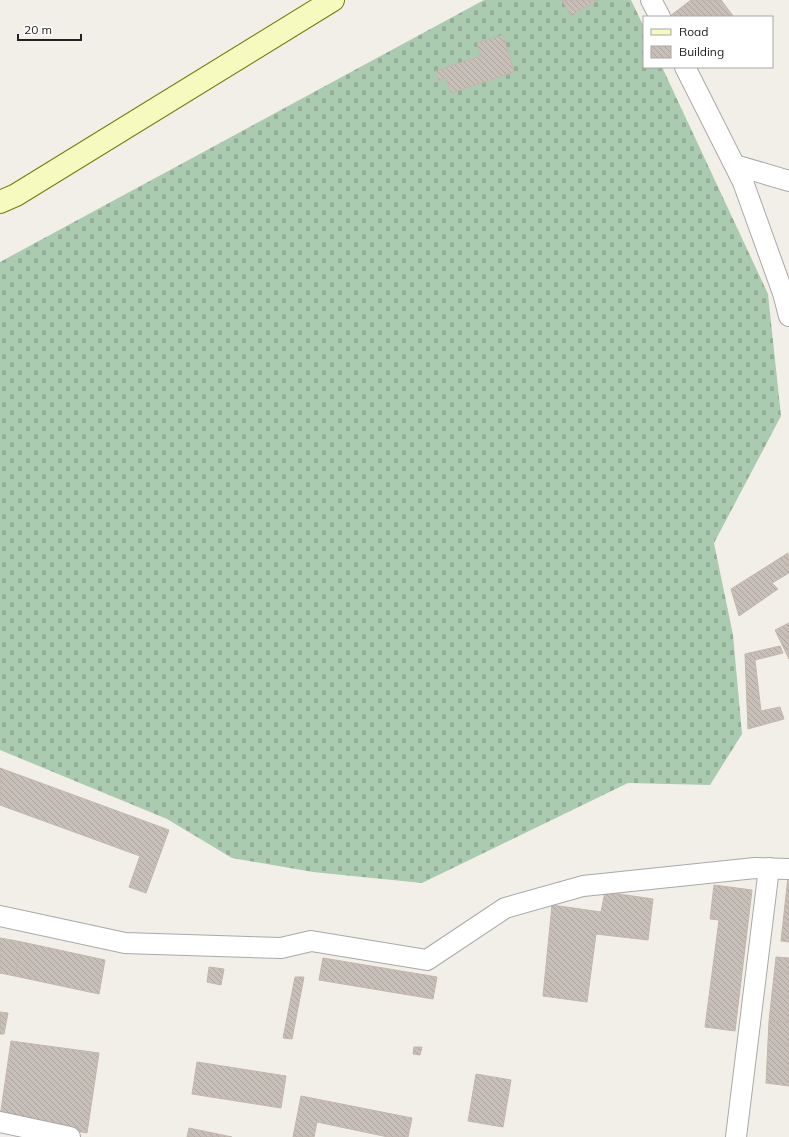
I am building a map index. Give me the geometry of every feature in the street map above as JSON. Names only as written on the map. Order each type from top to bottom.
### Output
[{"type":"main road","points":[[0,202],[16,195],[333,0]]},
{"type":"street","points":[[651,0],[659,16]]},
{"type":"street","points":[[686,68],[743,182],[783,293],[789,316]]},
{"type":"street","points":[[735,165],[789,181]]},
{"type":"street","points":[[0,916],[125,943],[281,948],[311,941],[427,960],[505,908],[583,886],[755,868],[789,869]]},
{"type":"street","points":[[736,1137],[769,868]]},
{"type":"street","points":[[0,1122],[70,1137]]},
{"type":"green space","points":[[484,0],[631,0],[643,25],[643,68],[662,68],[768,294],[781,416],[714,543],[733,635],[742,734],[710,785],[628,783],[422,883],[313,872],[232,858],[167,819],[0,750],[0,262]]},
{"type":"building","points":[[562,0],[598,0],[571,15]]},
{"type":"building","points":[[691,0],[721,0],[733,16],[670,16]]},
{"type":"building","points":[[503,35],[514,72],[451,93],[446,78],[439,81],[436,71],[481,56],[477,43]]},
{"type":"building","points":[[788,553],[789,573],[772,583],[778,589],[739,616],[731,589]]},
{"type":"building","points":[[789,623],[789,659],[775,630]]},
{"type":"building","points":[[780,646],[783,653],[755,660],[761,711],[780,707],[784,719],[748,729],[745,654]]},
{"type":"building","points":[[0,768],[169,830],[146,893],[129,887],[140,856],[0,805]]},
{"type":"building","points":[[789,877],[789,942],[781,941]]},
{"type":"building","points":[[714,885],[752,890],[735,1031],[705,1027],[719,920],[710,919]]},
{"type":"building","points":[[605,892],[653,899],[648,940],[596,934],[587,1002],[543,996],[552,905],[601,912]]},
{"type":"building","points":[[0,938],[22,942],[15,976],[0,973]]},
{"type":"building","points":[[22,942],[105,960],[99,994],[15,976]]},
{"type":"building","points":[[776,957],[789,958],[789,1023],[769,1021]]},
{"type":"building","points":[[323,958],[437,977],[433,999],[319,980]]},
{"type":"building","points":[[209,967],[224,969],[221,985],[207,982]]},
{"type":"building","points":[[295,977],[304,977],[292,1039],[283,1038]]},
{"type":"building","points":[[0,1012],[8,1013],[4,1034],[0,1034]]},
{"type":"building","points":[[769,1021],[789,1023],[789,1086],[766,1083]]},
{"type":"building","points":[[11,1041],[99,1053],[87,1133],[0,1117]]},
{"type":"building","points":[[414,1047],[422,1047],[420,1055],[413,1054]]},
{"type":"building","points":[[197,1062],[286,1076],[281,1108],[192,1094]]},
{"type":"building","points":[[476,1074],[511,1080],[503,1127],[468,1121]]},
{"type":"building","points":[[301,1096],[412,1118],[408,1137],[388,1137],[317,1122],[314,1137],[293,1137]]},
{"type":"building","points":[[189,1128],[232,1137],[187,1137]]}]
